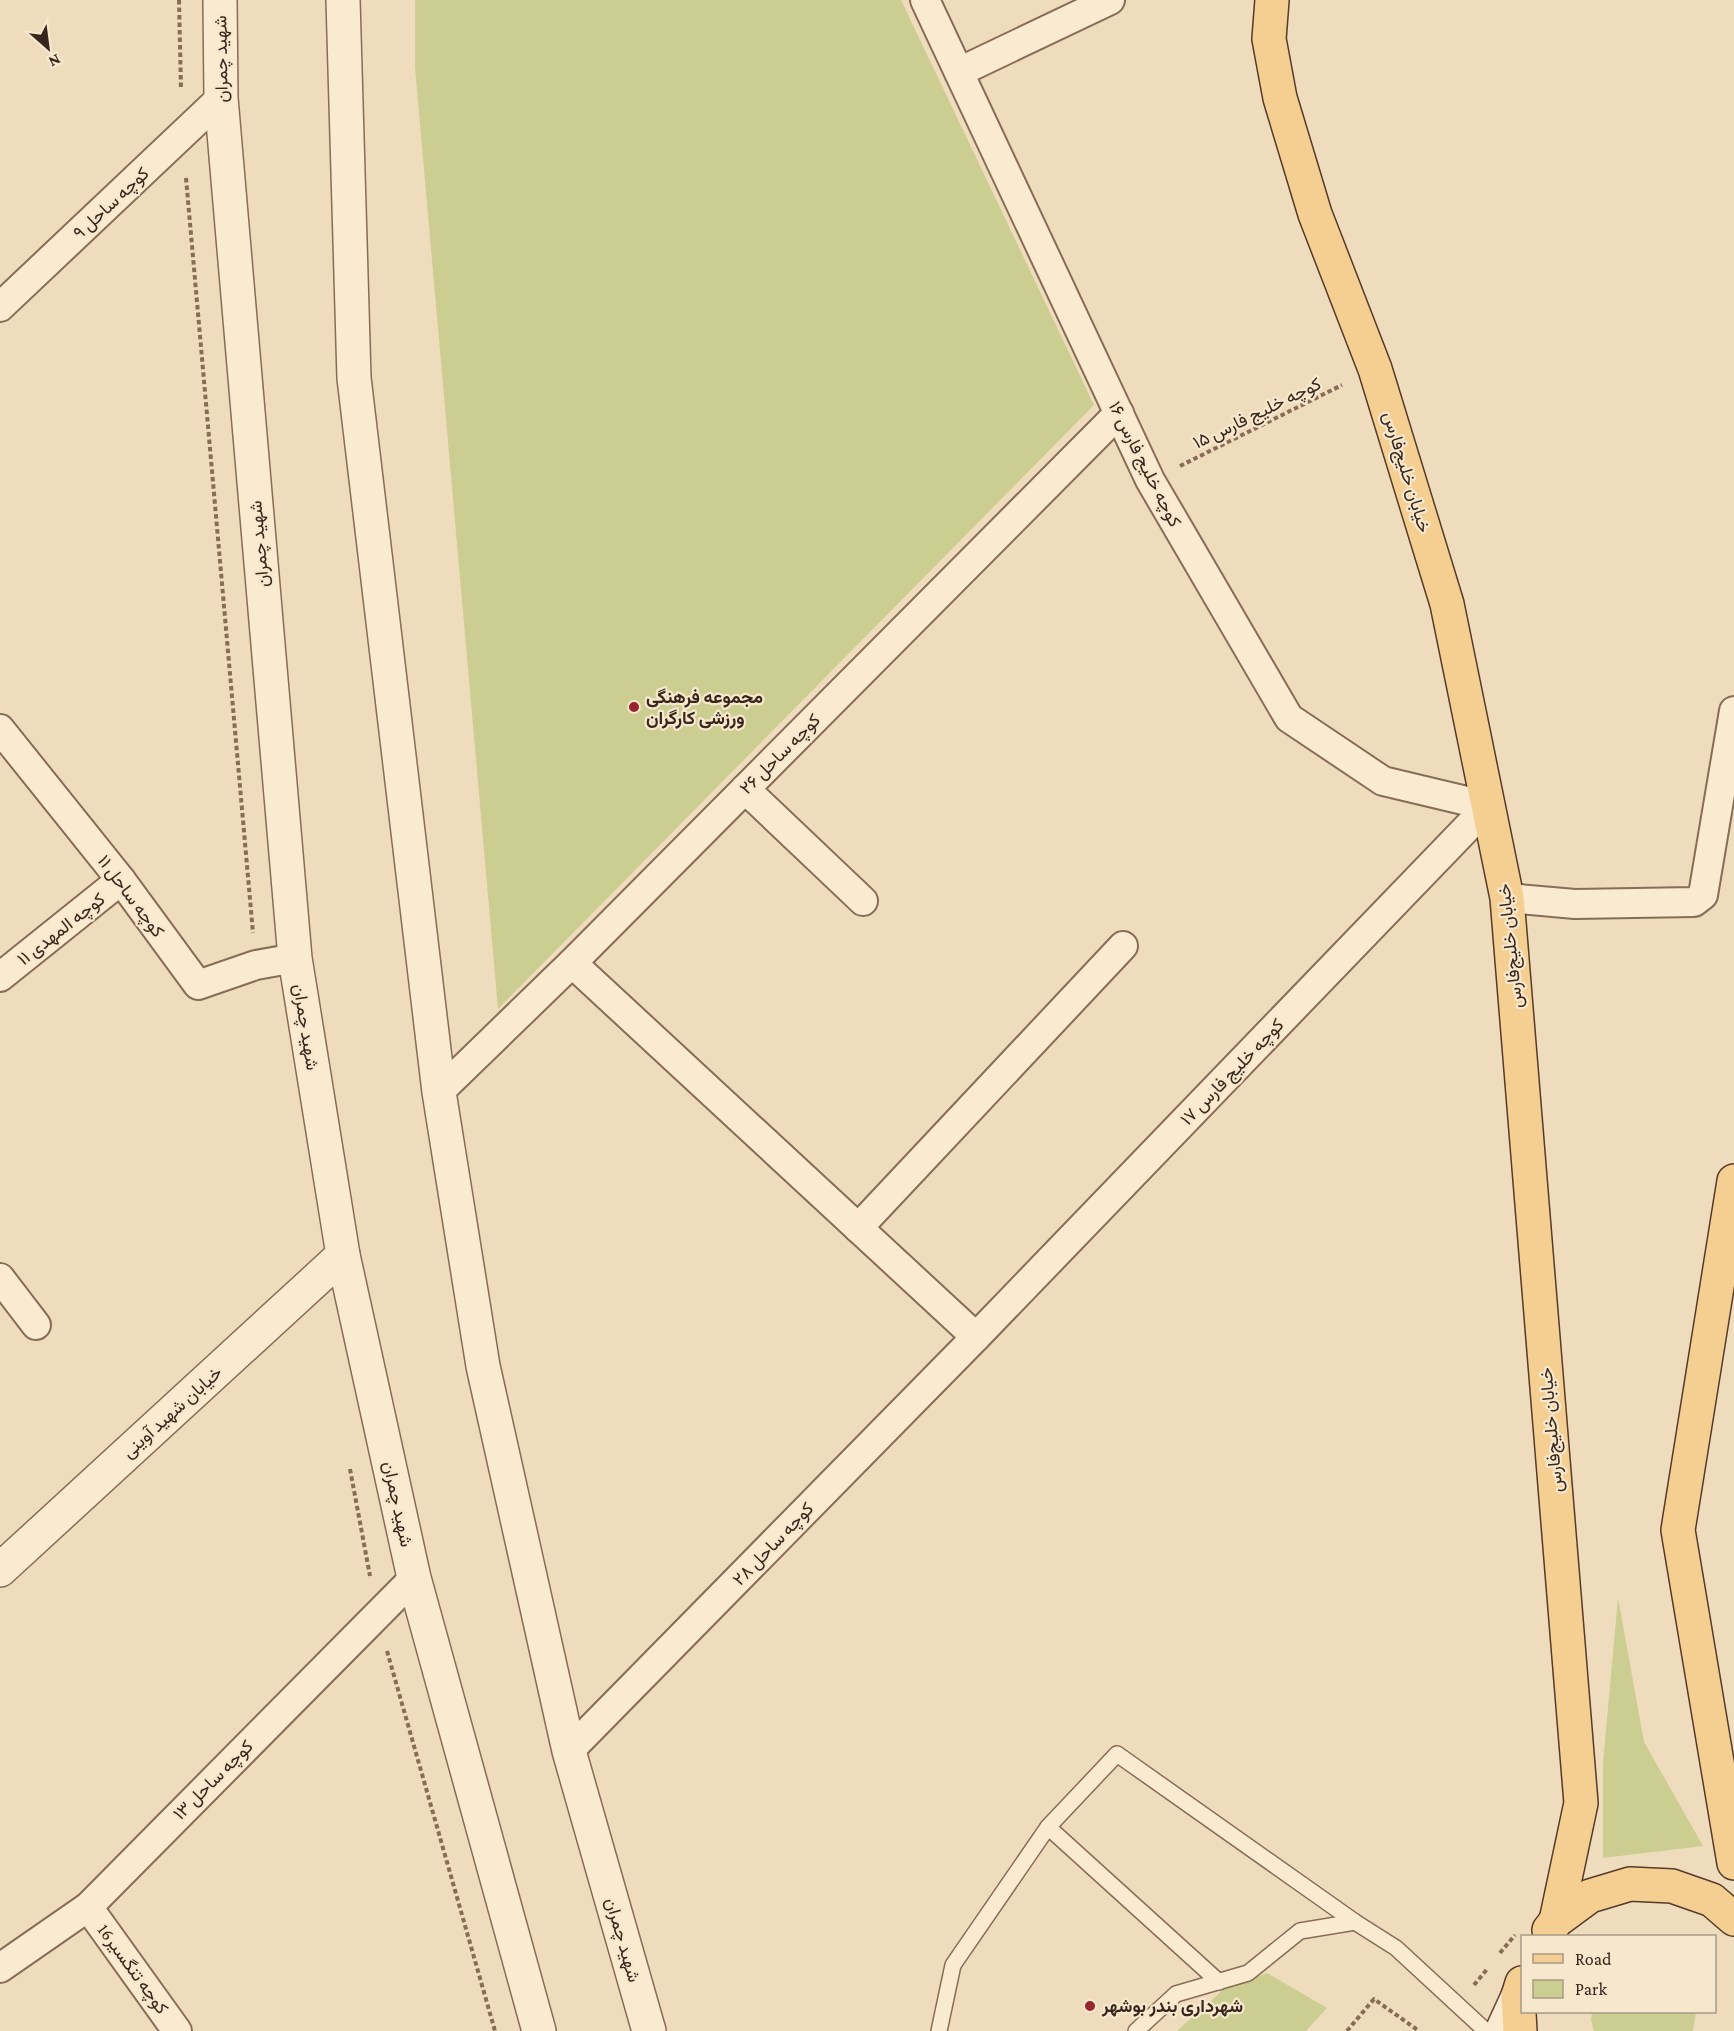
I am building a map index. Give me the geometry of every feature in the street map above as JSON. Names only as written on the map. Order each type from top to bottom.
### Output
[{"type":"main road","name":"خیابان خلیج‌فارس","points":[[1272,0],[1269,39],[1280,98],[1315,214],[1376,369],[1447,604],[1507,898],[1581,1803],[1550,1929]]},
{"type":"main road","points":[[1734,1181],[1678,1530],[1734,1863]]},
{"type":"main road","points":[[1550,1929],[1590,1896],[1630,1884],[1672,1886],[1712,1900],[1734,1919]]},
{"type":"main road","points":[[1520,1989],[1520,2031]]},
{"type":"street","name":"شهید چمران","points":[[220,0],[221,98],[295,958],[343,1255],[414,1578],[539,2031]]},
{"type":"street","name":"شهید چمران","points":[[344,0],[354,378],[439,1092],[483,1366],[569,1751],[649,2031]]},
{"type":"street","name":"کوچه خلیج فارس ۱۶","points":[[925,0],[1150,480],[1289,718],[1383,781],[1488,806]]},
{"type":"street","points":[[959,72],[1110,0]]},
{"type":"street","name":"کوچه ساحل ۹","points":[[0,307],[221,98]]},
{"type":"street","name":"کوچه ساحل ۲۶","points":[[439,1092],[572,963],[1119,413]]},
{"type":"street","points":[[1507,898],[1587,904],[1694,902],[1703,895],[1734,711]]},
{"type":"street","name":"کوچه ساحل ۱۱","points":[[0,729],[121,880],[198,985],[256,966],[295,958]]},
{"type":"street","points":[[745,789],[863,901]]},
{"type":"street","name":"کوچه خلیج فارس ۱۷","points":[[976,1337],[1488,806]]},
{"type":"street","name":"کوچه المهدی ۱۱","points":[[0,977],[121,880]]},
{"type":"street","points":[[858,1228],[1124,946]]},
{"type":"street","points":[[572,963],[976,1337]]},
{"type":"street","name":"خیابان شهید آوینی","points":[[0,1570],[343,1255]]},
{"type":"street","points":[[0,1278],[36,1325]]},
{"type":"street","name":"کوچه ساحل ۲۸","points":[[569,1751],[976,1337]]},
{"type":"street","name":"کوچه ساحل ۱۳","points":[[0,1968],[88,1907],[414,1578]]},
{"type":"street","name":"کوچه تنگسیر16","points":[[88,1907],[177,2031]]},
{"type":"street","points":[[1502,2031],[1520,1989]]},
{"type":"lane","points":[[939,2031],[953,1965],[1048,1827],[1117,1754],[1354,1922],[1396,1948],[1486,2031]]},
{"type":"lane","points":[[1048,1827],[1219,1982]]},
{"type":"lane","points":[[1136,2031],[1176,1994],[1248,1973],[1300,1931],[1354,1922]]},
{"type":"path","name":"کوچه خلیج فارس ۱۵","points":[[1150,480],[1376,369]]},
{"type":"path","points":[[1347,2031],[1374,2000],[1419,2031]]},
{"type":"green space","name":"مجموعه فرهنگی ورزشی کارگران","points":[[415,0],[901,0],[1094,405],[498,1009],[415,67]]},
{"type":"green space","points":[[1618,1598],[1644,1742],[1703,1846],[1603,1858],[1603,1763]]},
{"type":"green space","points":[[1267,1973],[1327,2008],[1306,2031],[1177,2031],[1224,1989]]},
{"type":"green space","points":[[1592,2013],[1696,2013],[1693,2031],[1594,2031]]},
{"type":"place","name":"مجموعه فرهنگی ورزشی کارگران","points":[[634,707]]},
{"type":"place","name":"شهرداری بندر بوشهر","points":[[1090,2006]]}]
